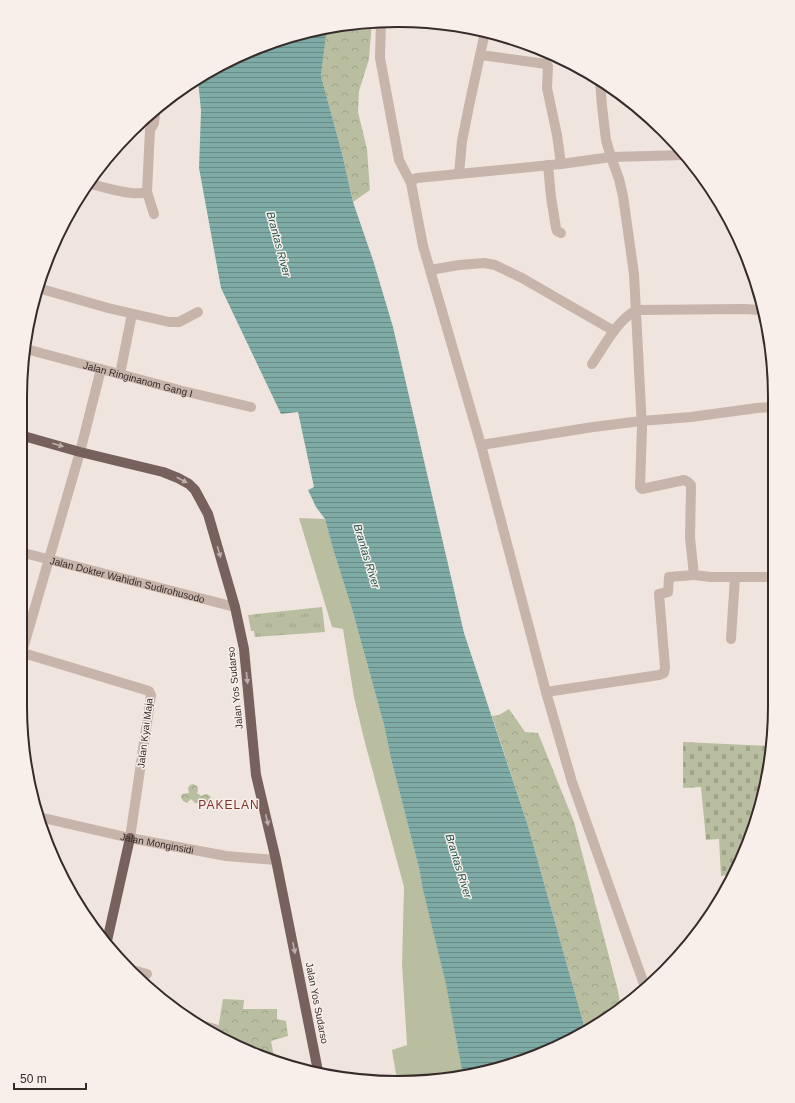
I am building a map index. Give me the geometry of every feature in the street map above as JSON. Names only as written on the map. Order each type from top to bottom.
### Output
[{"type":"main road","name":"Jalan Yos Sudarso","points":[[27,437],[80,452],[163,472],[188,484],[195,490],[208,514],[235,607],[244,649],[256,775],[276,860],[317,1067]]},
{"type":"main road","points":[[108,936],[130,838]]},
{"type":"street","points":[[381,28],[380,58],[399,160],[411,183],[423,246],[481,445],[546,692],[572,782],[643,983]]},
{"type":"street","points":[[459,174],[462,141],[468,106],[484,38]]},
{"type":"street","points":[[481,55],[546,64],[548,66],[547,88],[557,135],[561,164]]},
{"type":"street","points":[[601,88],[605,127],[611,157],[623,196],[634,274],[641,421],[641,489],[684,480],[691,485],[690,538],[694,575]]},
{"type":"street","points":[[154,118],[154,123],[150,130],[147,192],[154,214]]},
{"type":"street","points":[[411,183],[417,178],[561,164],[611,157],[678,155]]},
{"type":"street","points":[[548,165],[556,228],[557,231],[561,233]]},
{"type":"street","points":[[94,185],[118,191],[147,192]]},
{"type":"street","points":[[430,270],[459,265],[484,263],[495,264],[614,331]]},
{"type":"street","points":[[44,290],[132,314],[176,322],[184,320],[198,312]]},
{"type":"street","points":[[592,364],[614,331],[626,317],[636,310],[757,310]]},
{"type":"street","points":[[120,374],[132,314]]},
{"type":"street","name":"Jalan Ringinanom Gang I","points":[[30,350],[184,391],[251,407]]},
{"type":"street","points":[[27,634],[80,452],[102,369]]},
{"type":"street","points":[[481,445],[543,434],[641,421],[691,417],[768,407]]},
{"type":"street","name":"Jalan Dokter Wahidin Sudirohusodo","points":[[27,554],[235,607]]},
{"type":"street","points":[[546,692],[664,673],[665,667],[659,594],[668,592],[669,577],[694,575],[768,577]]},
{"type":"street","points":[[731,639],[735,577]]},
{"type":"street","name":"Jalan Kyai Maja","points":[[27,657],[149,691],[151,694],[130,838]]},
{"type":"street","name":"Jalan Monginsidi","points":[[45,818],[130,838],[226,856],[276,860]]},
{"type":"street","points":[[142,973],[147,974]]},
{"type":"green space","points":[[371,28],[369,59],[359,91],[358,112],[367,149],[370,190],[353,202],[342,153],[321,76],[326,34]]},
{"type":"green space","points":[[299,518],[325,519],[352,609],[384,725],[391,759],[419,868],[447,986],[462,1070],[446,1073],[396,1076],[392,1050],[407,1045],[402,964],[404,887],[354,697],[343,629],[332,627]]},
{"type":"green space","points":[[322,607],[325,632],[255,637],[254,631],[251,631],[248,615]]},
{"type":"green space","points":[[509,709],[525,732],[538,733],[574,822],[620,1001],[584,1025],[528,826],[492,716],[499,715]]},
{"type":"green space","points":[[683,742],[766,746],[761,778],[748,825],[740,847],[727,875],[721,876],[719,839],[706,840],[701,787],[683,788]]},
{"type":"green space","points":[[193,784],[197,786],[197,793],[201,796],[206,794],[210,796],[211,800],[209,804],[201,801],[199,803],[195,803],[191,799],[187,803],[183,801],[181,797],[182,794],[189,793],[188,788]]},
{"type":"green space","points":[[223,999],[244,1000],[243,1009],[277,1009],[277,1019],[286,1021],[288,1036],[271,1041],[274,1054],[256,1048],[218,1029]]},
{"type":"water","name":"Brantas River","points":[[326,34],[321,76],[342,153],[353,202],[373,260],[393,327],[464,633],[528,826],[584,1025],[561,1038],[517,1056],[462,1070],[446,984],[384,725],[325,519],[316,507],[308,490],[314,487],[298,412],[281,414],[221,288],[199,168],[201,111],[199,85],[234,65],[256,55],[278,47]]},
{"type":"district","name":"PAKELAN","points":[[229,805]]}]
